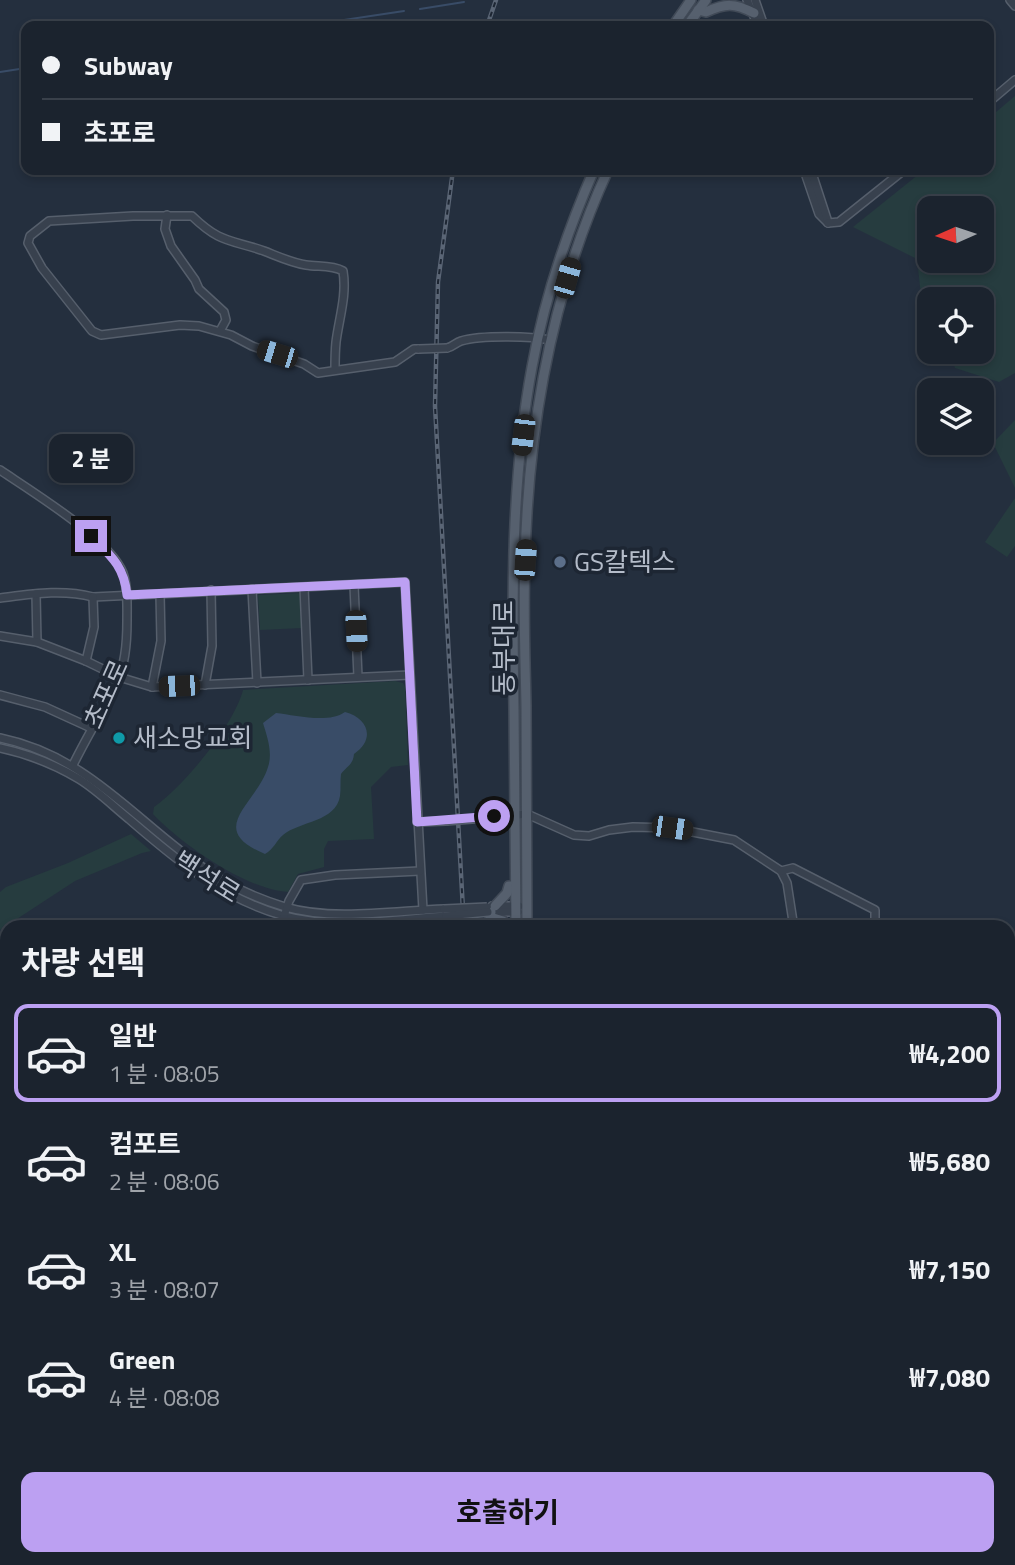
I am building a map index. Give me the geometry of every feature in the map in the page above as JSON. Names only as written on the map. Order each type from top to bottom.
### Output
[{"type":"main road","points":[[676,21],[691,0]]},
{"type":"main road","points":[[690,21],[706,0]]},
{"type":"main road","points":[[698,10],[706,12],[720,6],[735,5],[754,13]]},
{"type":"main road","name":"동부대로","points":[[516,920],[512,592],[515,504],[532,366],[551,289],[592,175]]},
{"type":"main road","name":"동부대로","points":[[527,920],[525,560],[533,456],[550,340],[574,254],[606,175]]},
{"type":"main road","points":[[500,920],[490,917],[490,909],[507,893],[509,886],[515,886]]},
{"type":"street","points":[[747,0],[756,21]]},
{"type":"street","points":[[755,0],[762,21]]},
{"type":"street","points":[[1010,0],[1015,6]]},
{"type":"street","points":[[994,98],[1015,80]]},
{"type":"street","points":[[806,175],[819,214],[828,223]]},
{"type":"street","points":[[813,175],[828,223]]},
{"type":"street","points":[[828,223],[839,222],[898,175]]},
{"type":"street","points":[[167,215],[165,229],[171,246],[199,289],[224,312],[226,320],[220,331]]},
{"type":"street","points":[[335,370],[336,341],[342,314],[343,271],[338,268],[303,265],[256,248],[225,241],[208,231],[192,216],[49,221],[30,236],[28,243],[42,268],[92,331],[101,335],[180,325],[199,326],[220,331],[251,346],[304,364],[318,373],[394,362],[414,349],[453,347],[458,342],[473,339],[550,340]]},
{"type":"street","name":"초포로","points":[[0,471],[67,516],[114,559],[122,572],[127,595],[127,637],[119,677],[73,765]]},
{"type":"street","points":[[0,598],[65,592],[93,597],[405,582],[423,910]]},
{"type":"street","points":[[354,584],[358,677]]},
{"type":"street","points":[[304,587],[308,680]]},
{"type":"street","points":[[252,589],[257,682]]},
{"type":"street","points":[[205,685],[212,646],[211,590]]},
{"type":"street","points":[[36,594],[37,642]]},
{"type":"street","points":[[152,687],[161,641],[160,594]]},
{"type":"street","points":[[86,660],[93,640],[93,597]]},
{"type":"street","points":[[0,636],[37,642],[86,660],[119,677],[152,687],[410,675]]},
{"type":"street","points":[[0,695],[45,706],[91,729]]},
{"type":"street","name":"백석로","points":[[0,738],[42,751],[73,765],[209,872],[242,890],[287,907],[356,915],[423,910],[445,913]]},
{"type":"street","name":"백석로","points":[[0,748],[51,763],[81,780],[191,870],[219,888],[284,916],[327,920]]},
{"type":"street","points":[[417,822],[515,813],[527,814],[574,835],[589,836],[609,830],[652,827],[725,837],[734,840],[781,871],[787,883],[793,920]]},
{"type":"street","points":[[781,871],[793,868],[875,910],[875,920]]},
{"type":"street","points":[[283,920],[301,880],[308,877],[420,872]]},
{"type":"street","name":"백석로","points":[[386,920],[490,909],[526,909]]},
{"type":"green space","points":[[1015,96],[1015,373],[999,382],[994,378],[955,368],[954,364],[994,364],[994,287],[920,287],[919,273],[994,273],[994,196],[917,196],[917,259],[853,227],[918,175],[994,175],[994,114]]},
{"type":"green space","points":[[1015,420],[1015,488],[994,445]]},
{"type":"green space","points":[[1015,498],[1015,546],[1007,557],[985,542]]},
{"type":"green space","points":[[300,593],[302,628],[260,630],[258,595]]},
{"type":"green space","points":[[395,681],[403,683],[405,687],[408,765],[391,767],[371,787],[374,839],[328,841],[324,849],[324,867],[298,874],[288,892],[254,883],[216,864],[180,839],[153,814],[154,807],[193,770],[219,737],[243,690]]},
{"type":"green space","points":[[131,834],[151,851],[75,881],[15,920],[0,920],[0,892],[6,887],[68,863]]},
{"type":"water","points":[[345,712],[364,724],[367,736],[341,774],[337,805],[325,816],[290,830],[265,854],[247,845],[238,835],[236,825],[268,767],[270,750],[263,723],[276,713],[330,718]]},
{"type":"waterway","points":[[420,9],[464,2]]},
{"type":"waterway","points":[[337,21],[404,11]]},
{"type":"waterway","points":[[0,72],[21,69]]},
{"type":"railway","points":[[489,21],[496,0]]},
{"type":"railway","points":[[452,175],[438,282],[435,406],[464,920]]},
{"type":"place","name":"GS칼텍스","points":[[560,562]]},
{"type":"place","name":"새소망교회","points":[[119,738]]},
{"type":"route","points":[[91,536],[114,559],[122,572],[127,595],[405,582],[417,822],[494,816]]}]
